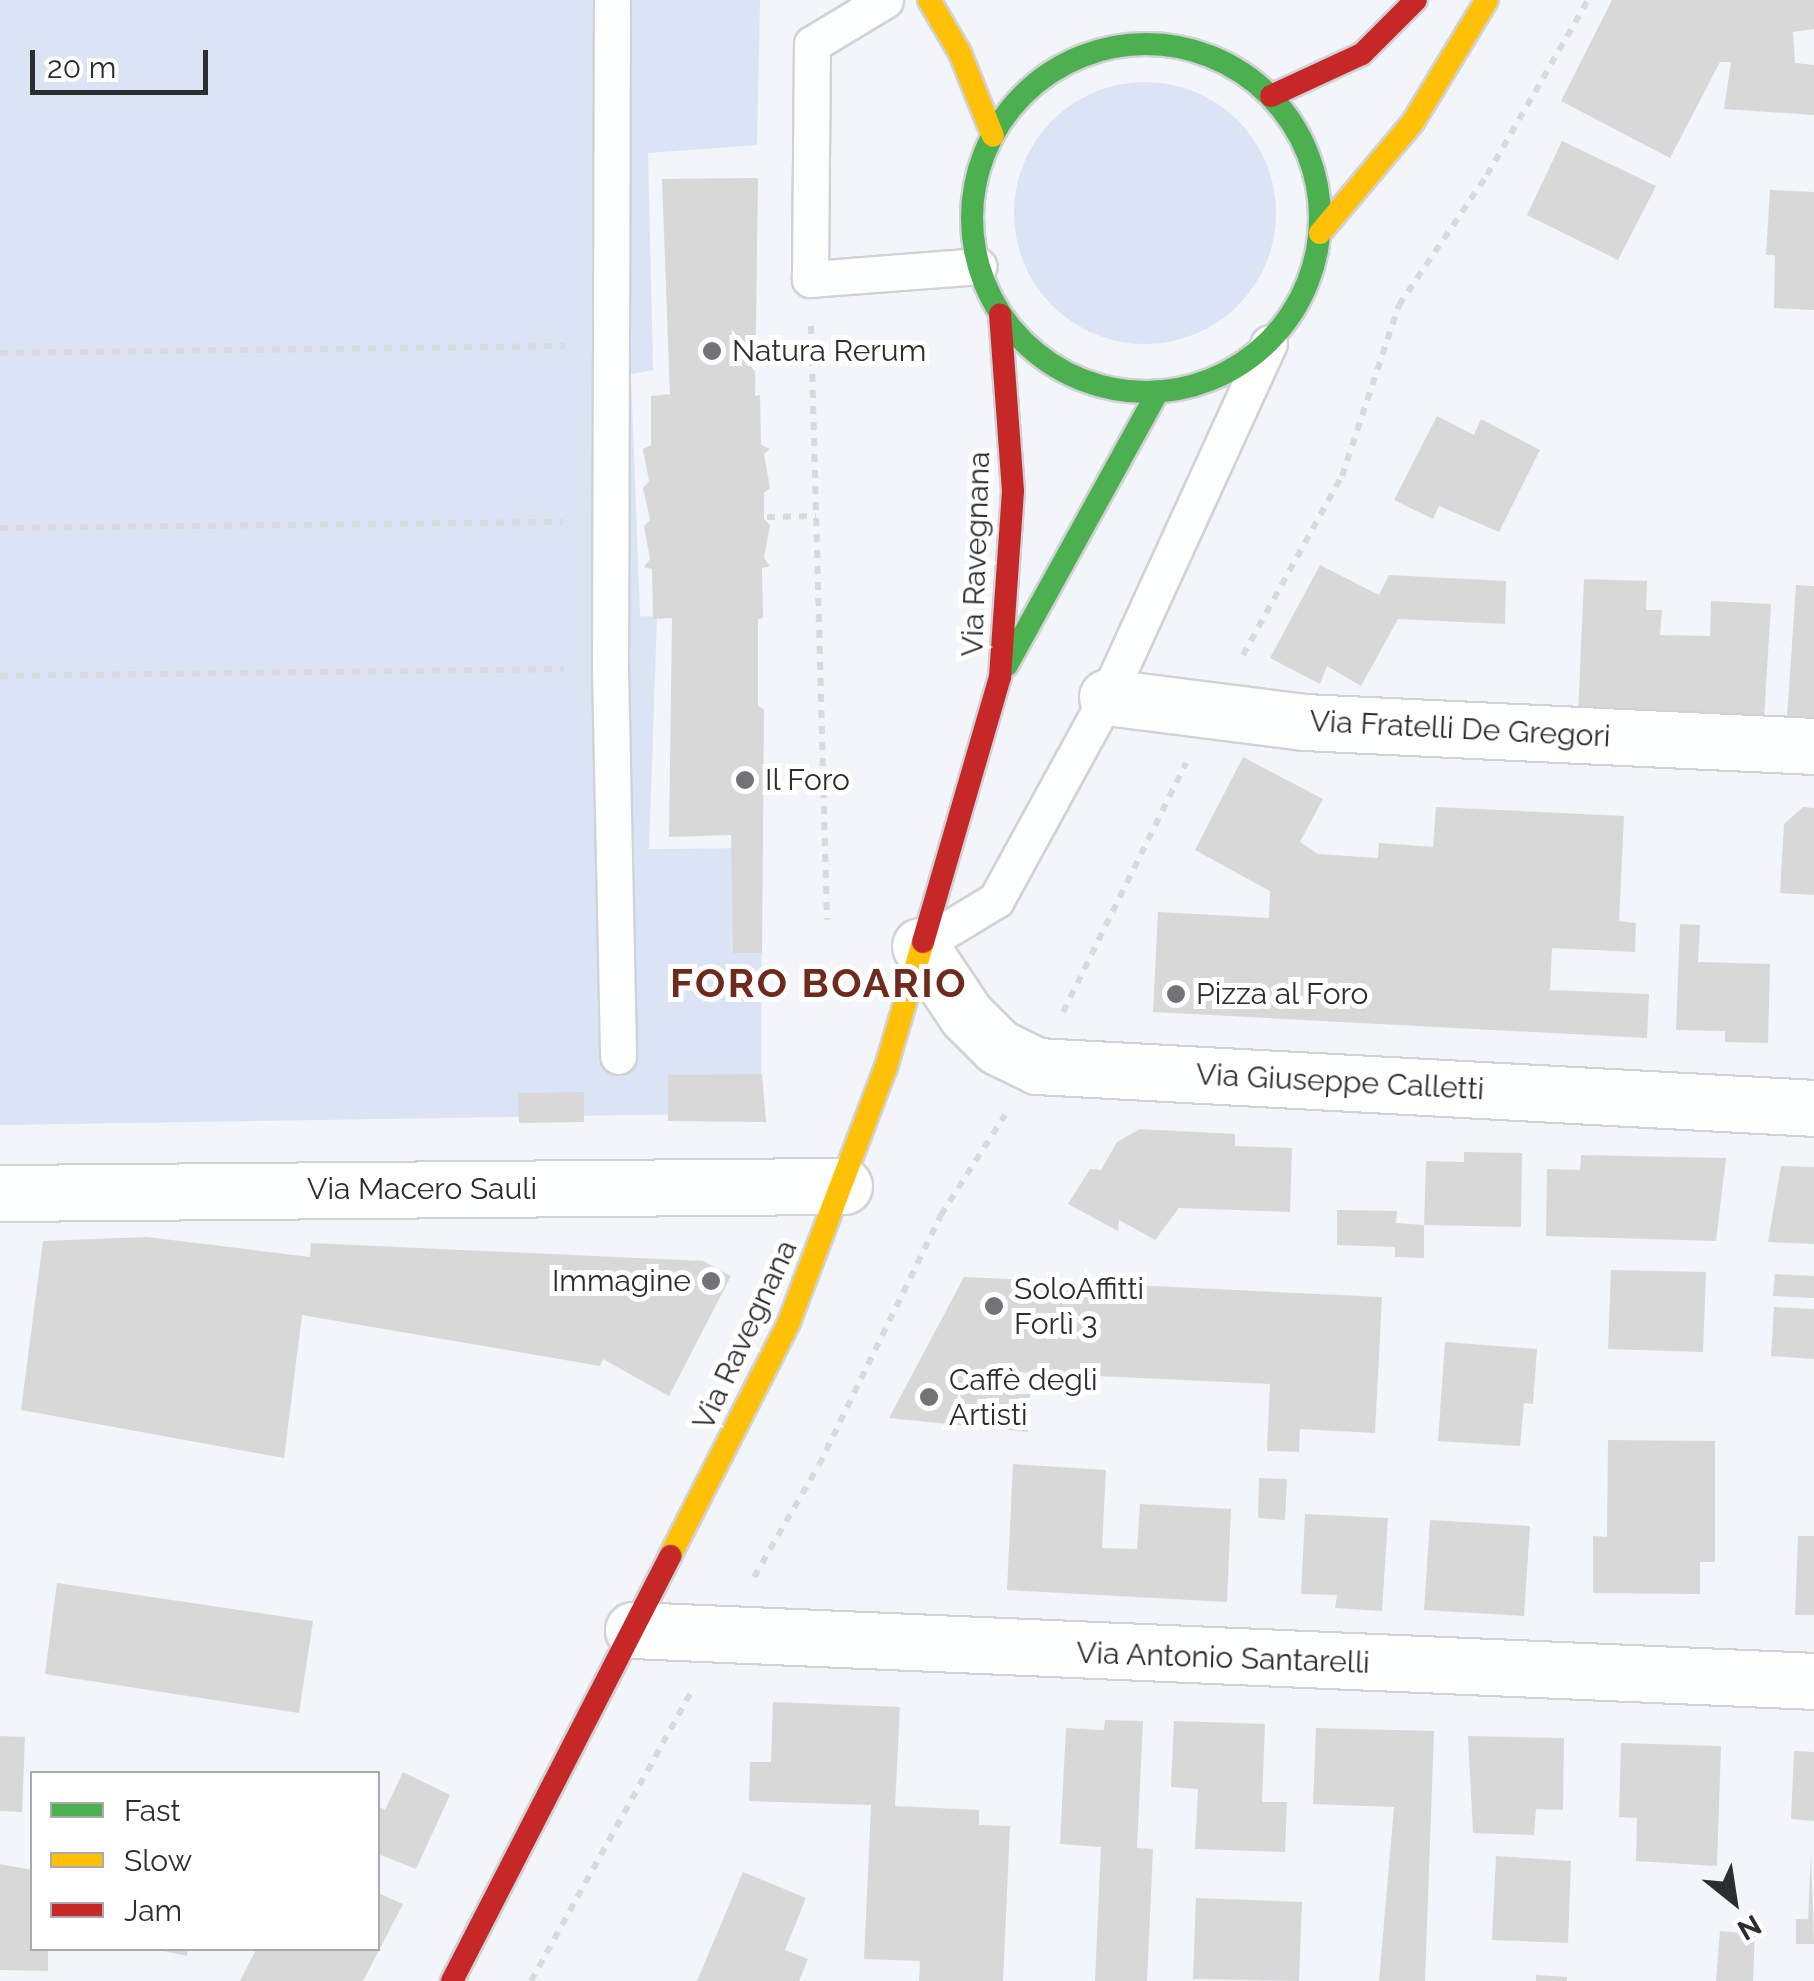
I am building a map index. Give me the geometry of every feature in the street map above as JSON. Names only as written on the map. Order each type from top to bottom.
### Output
[{"type":"main road","points":[[929,0],[960,53],[992,136]]},
{"type":"main road","points":[[1272,96],[1362,54],[1416,0]]},
{"type":"main road","points":[[1320,234],[1412,122],[1487,0]]},
{"type":"main road","points":[[1155,44],[1198,52],[1238,69],[1272,96],[1301,136],[1312,168],[1320,234],[1312,274],[1269,343],[1211,379],[1158,392],[1112,389],[1068,375],[1030,350],[1000,314],[978,266],[972,199],[992,136],[1036,82],[1112,48],[1155,44]]},
{"type":"main road","name":"Via Ravegnana","points":[[455,1980],[788,1322],[844,1186],[1000,677],[1013,490],[1000,314]]},
{"type":"main road","name":"Via Ravegnana","points":[[1000,677],[1074,550],[1096,493],[1158,392]]},
{"type":"street","name":"Via Fratelli De Gregori","points":[[1107,697],[1212,712],[1814,746]]},
{"type":"street","name":"Via Giuseppe Calletti","points":[[920,946],[966,1016],[998,1048],[1037,1066],[1814,1108]]},
{"type":"street","name":"Via Macero Sauli","points":[[0,1192],[844,1186]]},
{"type":"street","name":"Via Antonio Santarelli","points":[[633,1630],[722,1638],[1814,1681]]},
{"type":"lane","points":[[612,0],[610,669],[618,1056]]},
{"type":"lane","points":[[884,0],[812,44],[810,279],[978,266]]},
{"type":"lane","points":[[920,946],[996,900],[1107,697],[1269,343]]},
{"type":"path","points":[[531,1981],[820,1465],[941,1215],[1037,1066],[1212,712],[1342,476],[1400,305],[1487,175],[1588,0]]},
{"type":"path","points":[[810,279],[827,920]]},
{"type":"path","points":[[0,354],[611,345]]},
{"type":"path","points":[[766,517],[816,516]]},
{"type":"path","points":[[0,528],[611,521]]},
{"type":"path","points":[[0,676],[610,669]]},
{"type":"shaded area","points":[[0,0],[760,0],[757,145],[648,153],[653,370],[631,374],[640,616],[657,617],[649,849],[762,848],[761,1113],[0,1125]]},
{"type":"shaded area","points":[[1145,82],[1171,84],[1195,92],[1238,120],[1266,163],[1274,187],[1274,239],[1266,263],[1238,306],[1195,334],[1171,342],[1145,344],[1119,342],[1095,334],[1052,306],[1024,263],[1016,239],[1014,213],[1016,187],[1024,163],[1052,120],[1095,92],[1119,84]]},
{"type":"building","points":[[1612,0],[1814,0],[1814,29],[1793,32],[1795,63],[1814,65],[1814,115],[1724,109],[1731,62],[1720,62],[1670,158],[1561,101]]},
{"type":"building","points":[[1562,141],[1656,186],[1618,260],[1527,215]]},
{"type":"building","points":[[758,178],[755,396],[760,395],[761,445],[770,449],[764,454],[770,488],[764,493],[764,519],[770,525],[764,558],[770,566],[762,568],[763,618],[758,619],[758,706],[764,709],[762,953],[733,953],[731,835],[669,837],[672,618],[653,619],[652,569],[644,567],[650,559],[644,526],[650,520],[643,488],[649,481],[643,449],[651,445],[651,396],[670,394],[662,179]]},
{"type":"building","points":[[1770,190],[1814,192],[1814,310],[1774,308],[1775,255],[1766,255]]},
{"type":"building","points":[[1437,416],[1474,435],[1481,419],[1540,450],[1499,532],[1439,506],[1433,519],[1394,500]]},
{"type":"building","points":[[1320,565],[1379,595],[1389,575],[1506,581],[1505,624],[1398,619],[1361,686],[1327,666],[1320,684],[1270,658]]},
{"type":"building","points":[[1584,579],[1647,581],[1646,610],[1662,610],[1660,635],[1710,636],[1711,601],[1771,604],[1764,720],[1578,715]]},
{"type":"building","points":[[1796,585],[1814,586],[1814,719],[1787,717]]},
{"type":"building","points":[[1243,757],[1323,799],[1300,842],[1318,854],[1378,858],[1379,843],[1433,847],[1436,807],[1624,816],[1619,921],[1636,923],[1635,952],[1552,948],[1550,990],[1649,994],[1647,1038],[1153,1012],[1158,912],[1269,918],[1270,891],[1195,850]]},
{"type":"building","points":[[1803,807],[1814,808],[1814,895],[1780,893],[1784,824]]},
{"type":"building","points":[[1680,924],[1700,925],[1698,962],[1770,964],[1768,1043],[1725,1042],[1725,1031],[1676,1030]]},
{"type":"building","points":[[762,1074],[766,1122],[668,1121],[668,1075]]},
{"type":"building","points":[[584,1092],[584,1122],[519,1123],[518,1093]]},
{"type":"building","points":[[1140,1129],[1235,1134],[1235,1146],[1292,1148],[1290,1212],[1179,1208],[1155,1240],[1119,1220],[1118,1231],[1068,1204],[1090,1169],[1101,1170],[1117,1142]]},
{"type":"building","points":[[1464,1152],[1522,1153],[1521,1227],[1424,1225],[1426,1161],[1464,1162]]},
{"type":"building","points":[[1581,1155],[1726,1158],[1716,1241],[1546,1236],[1547,1169],[1580,1170]]},
{"type":"building","points":[[1781,1166],[1814,1167],[1814,1244],[1768,1242]]},
{"type":"building","points":[[1337,1210],[1397,1211],[1396,1223],[1424,1225],[1424,1258],[1395,1257],[1395,1247],[1337,1245]]},
{"type":"building","points":[[147,1237],[310,1257],[311,1243],[703,1261],[731,1276],[669,1396],[603,1359],[600,1366],[302,1315],[284,1458],[21,1410],[43,1241]]},
{"type":"building","points":[[1611,1270],[1706,1272],[1703,1352],[1608,1349]]},
{"type":"building","points":[[1775,1274],[1814,1276],[1814,1298],[1773,1296]]},
{"type":"building","points":[[964,1277],[1382,1297],[1375,1433],[1300,1429],[1299,1452],[1267,1451],[1270,1384],[1011,1372],[1010,1394],[1030,1394],[1028,1432],[889,1418]]},
{"type":"building","points":[[1774,1307],[1814,1309],[1814,1359],[1771,1356]]},
{"type":"building","points":[[1445,1342],[1537,1349],[1533,1404],[1524,1403],[1520,1446],[1438,1441]]},
{"type":"building","points":[[1608,1440],[1715,1441],[1715,1562],[1700,1562],[1700,1594],[1593,1593],[1593,1536],[1607,1537]]},
{"type":"building","points":[[1013,1464],[1106,1470],[1102,1548],[1137,1549],[1140,1504],[1231,1509],[1227,1602],[1007,1590]]},
{"type":"building","points":[[1259,1478],[1287,1479],[1285,1520],[1258,1518]]},
{"type":"building","points":[[1305,1514],[1388,1518],[1382,1611],[1335,1608],[1337,1595],[1301,1594]]},
{"type":"building","points":[[1430,1520],[1530,1526],[1524,1616],[1424,1610]]},
{"type":"building","points":[[1798,1536],[1814,1536],[1814,1615],[1795,1615]]},
{"type":"building","points":[[57,1583],[313,1621],[299,1713],[45,1674]]},
{"type":"building","points":[[773,1702],[900,1707],[895,1806],[979,1810],[979,1825],[1010,1826],[1003,1981],[919,1981],[920,1961],[864,1959],[871,1805],[749,1801],[750,1762],[771,1762]]},
{"type":"building","points":[[1105,1720],[1143,1721],[1137,1848],[1153,1849],[1147,1981],[1095,1981],[1101,1847],[1060,1844],[1066,1728],[1104,1730]]},
{"type":"building","points":[[1174,1721],[1265,1724],[1262,1802],[1287,1802],[1285,1852],[1195,1849],[1198,1789],[1171,1787]]},
{"type":"building","points":[[1316,1728],[1434,1731],[1425,1981],[1379,1981],[1394,1807],[1313,1804]]},
{"type":"building","points":[[0,1736],[25,1737],[22,1812],[0,1811]]},
{"type":"building","points":[[1468,1736],[1564,1738],[1563,1810],[1536,1809],[1534,1835],[1473,1833]]},
{"type":"building","points":[[1621,1743],[1721,1746],[1717,1866],[1636,1861],[1637,1818],[1619,1817]]},
{"type":"building","points":[[1794,1751],[1814,1752],[1814,1821],[1791,1819]]},
{"type":"building","points":[[403,1772],[450,1795],[416,1869],[380,1855],[380,1807],[385,1810]]},
{"type":"building","points":[[1811,1852],[1814,1944],[1796,1944],[1796,1919],[1808,1919]]},
{"type":"building","points":[[1496,1856],[1571,1861],[1568,1943],[1492,1940]]},
{"type":"building","points":[[0,1864],[30,1870],[30,1951],[48,1951],[48,1971],[0,1970]]},
{"type":"building","points":[[743,1872],[806,1898],[785,1950],[808,1959],[799,1981],[697,1981]]},
{"type":"building","points":[[380,1894],[403,1904],[380,1948]]},
{"type":"building","points":[[1196,1898],[1302,1902],[1299,1981],[1193,1979]]},
{"type":"building","points":[[1720,1931],[1755,1934],[1753,1981],[1716,1981]]},
{"type":"building","points":[[255,1951],[379,1951],[363,1981],[240,1981]]},
{"type":"building","points":[[1536,1975],[1567,1977],[1567,1981],[1536,1981]]},
{"type":"traffic: fast","points":[[1146,44],[1212,57],[1243,74],[1269,95],[1290,121],[1307,152],[1320,218],[1307,284],[1290,315],[1269,341],[1243,362],[1212,379],[1146,392],[1080,379],[1049,362],[1023,341],[1002,315],[985,284],[972,218],[985,152],[1002,121],[1023,95],[1049,74],[1080,57],[1146,44]]},
{"type":"traffic: fast","points":[[1007,665],[1158,392]]},
{"type":"traffic: slow","points":[[929,0],[960,53],[993,136]]},
{"type":"traffic: slow","points":[[1320,233],[1413,122],[1487,0]]},
{"type":"traffic: slow","points":[[670,1556],[789,1322],[886,1067],[923,942]]},
{"type":"traffic: jam","points":[[1271,96],[1362,54],[1416,0]]},
{"type":"traffic: jam","points":[[923,942],[1000,677],[1013,491],[1000,314]]},
{"type":"traffic: jam","points":[[452,1981],[670,1556]]},
{"type":"place","name":"Natura Rerum","points":[[712,351]]},
{"type":"place","name":"Il Foro","points":[[745,780]]},
{"type":"place","name":"Pizza al Foro","points":[[1176,994]]},
{"type":"place","name":"Immagine","points":[[711,1281]]},
{"type":"place","name":"SoloAffitti Forlì 3","points":[[994,1306]]},
{"type":"place","name":"Caffè degli Artisti","points":[[929,1397]]},
{"type":"district","name":"FORO BOARIO","points":[[819,983]]}]
